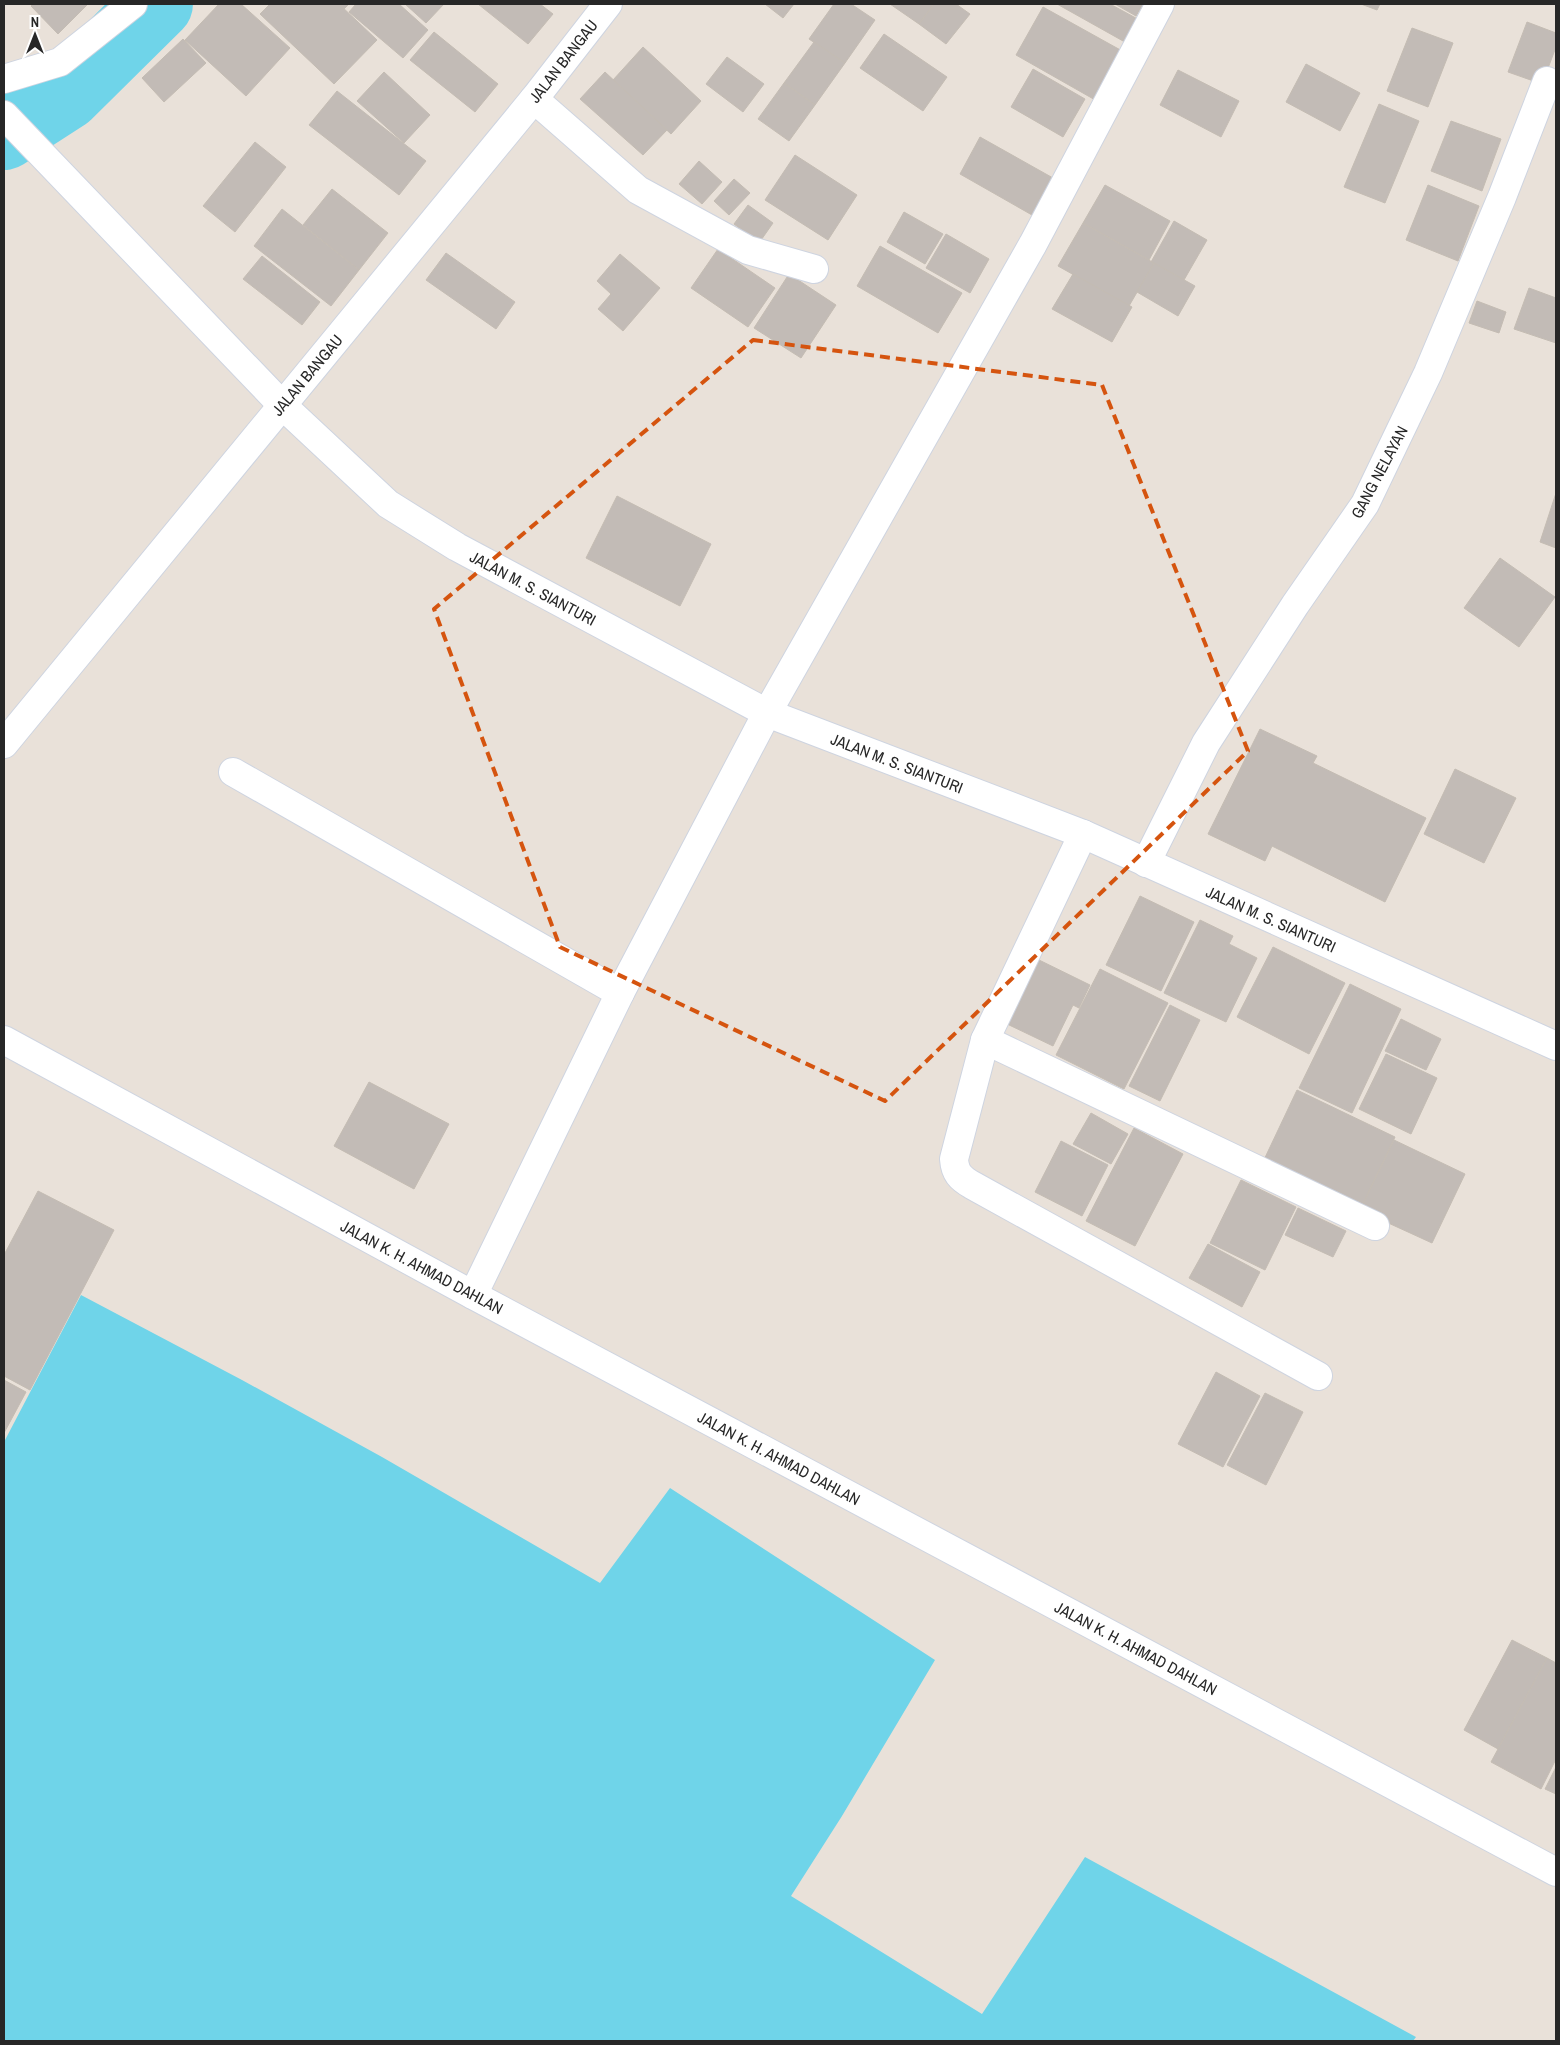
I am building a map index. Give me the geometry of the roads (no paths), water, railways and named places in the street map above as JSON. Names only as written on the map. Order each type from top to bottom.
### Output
[{"type":"street","points":[[4,79],[60,62],[134,4]]},
{"type":"street","name":"JALAN BANGAU","points":[[4,744],[534,99],[608,4]]},
{"type":"street","points":[[473,1295],[620,993],[767,713],[1028,252],[1160,4]]},
{"type":"street","name":"GANG NELAYAN","points":[[1146,863],[1206,743],[1294,605],[1365,504],[1428,373],[1502,197],[1547,81]]},
{"type":"street","points":[[534,99],[638,190],[748,250],[814,269]]},
{"type":"street","name":"JALAN M. S. SIANTURI","points":[[4,115],[282,405],[388,504],[457,547],[767,713],[1083,834],[1556,1046]]},
{"type":"street","points":[[233,772],[620,993]]},
{"type":"street","points":[[1083,834],[985,1040],[954,1159],[955,1169],[960,1178],[1318,1376]]},
{"type":"street","name":"JALAN K. H. AHMAD DAHLAN","points":[[4,1040],[473,1295],[1556,1872]]},
{"type":"street","points":[[985,1040],[1374,1226]]},
{"type":"water","points":[[81,1295],[382,1457],[600,1583],[670,1488],[935,1660],[842,1816],[791,1896],[982,2014],[1085,1857],[1416,2037],[1413,2041],[4,2041],[4,1442]]},
{"type":"waterway","points":[[4,134],[66,94],[157,4]]}]
